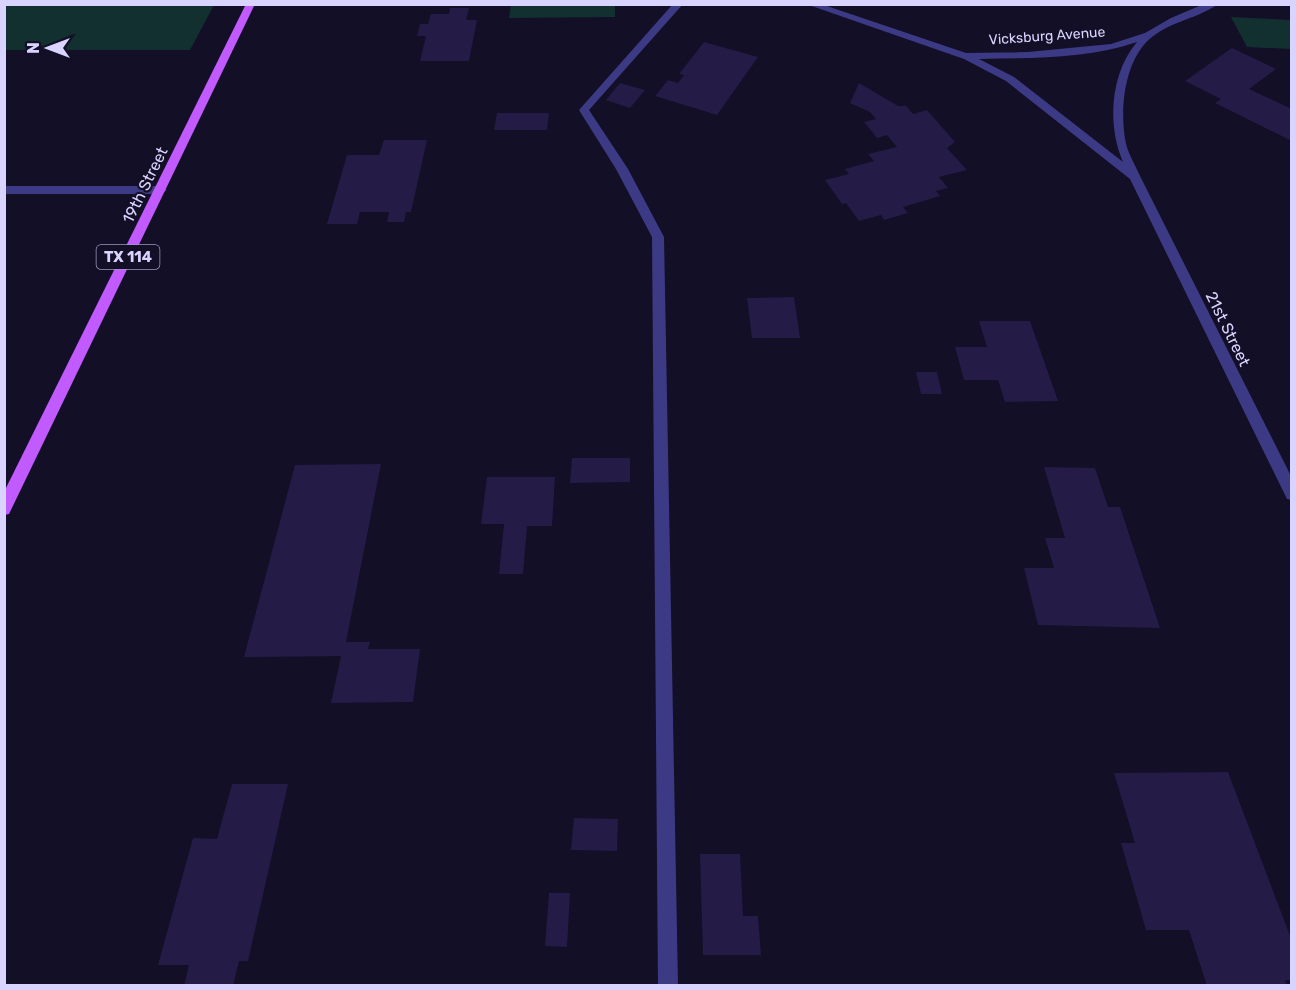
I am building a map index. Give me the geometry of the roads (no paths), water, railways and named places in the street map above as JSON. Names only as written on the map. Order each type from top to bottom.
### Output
[{"type":"main road","name":"19th Street","points":[[4,509],[251,4]]},
{"type":"street","points":[[668,986],[658,237],[622,169],[584,110],[679,4]]},
{"type":"street","name":"Vicksburg Avenue","points":[[810,4],[965,56],[1028,55],[1112,47],[1148,35],[1174,20],[1214,4]]},
{"type":"street","points":[[1174,20],[1178,4]]},
{"type":"street","name":"21st Street","points":[[1148,35],[1132,54],[1121,86],[1118,115],[1121,145],[1135,178],[1292,494]]},
{"type":"street","name":"21st Street","points":[[965,56],[1010,79],[1135,178]]},
{"type":"street","points":[[4,190],[161,190]]}]
